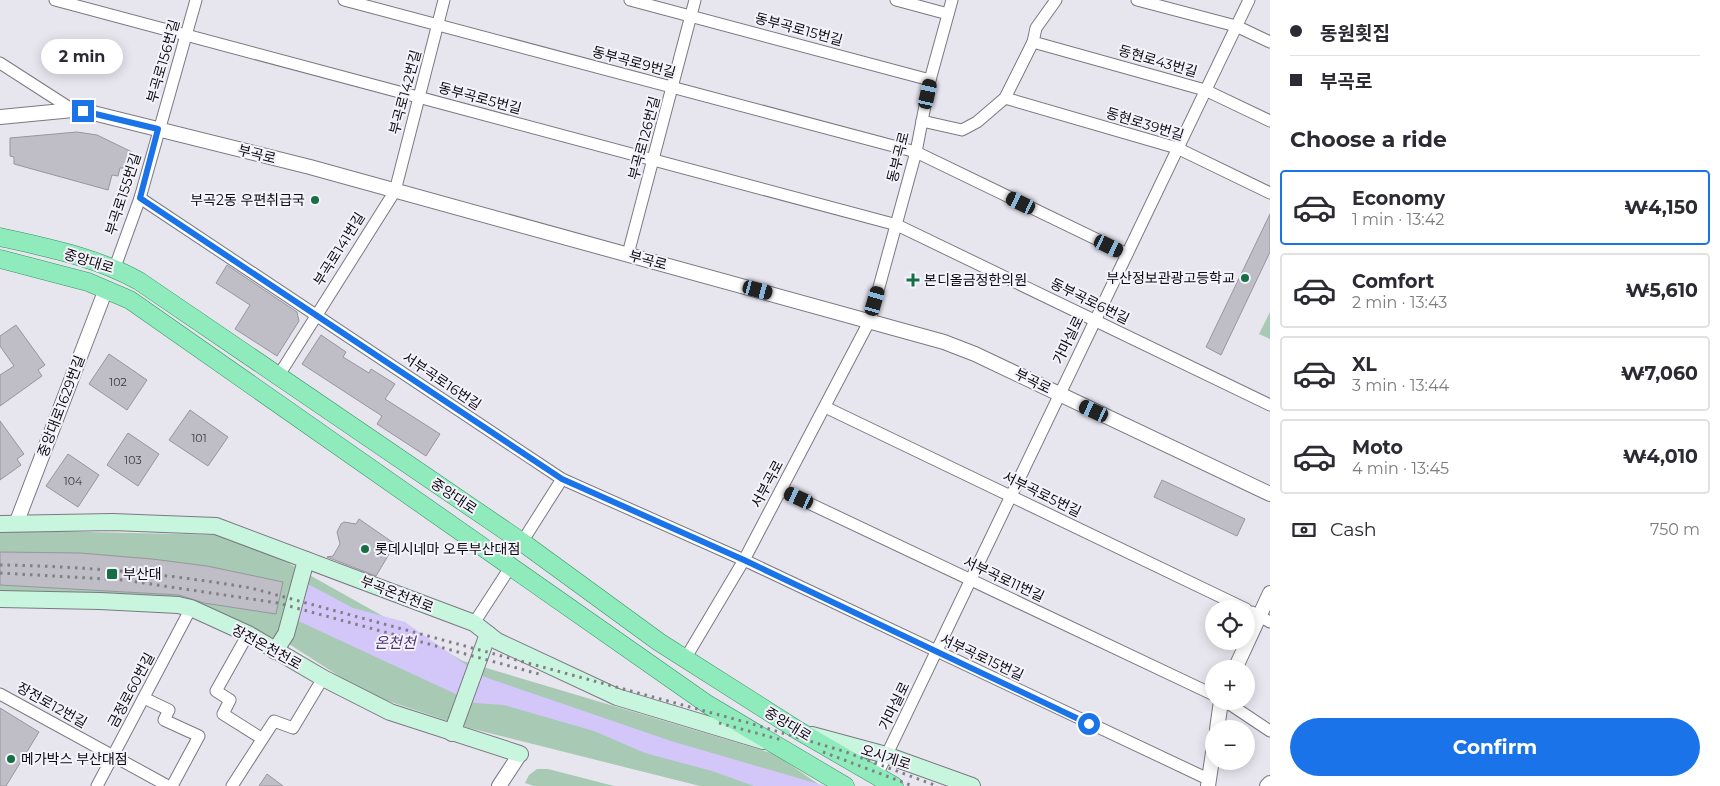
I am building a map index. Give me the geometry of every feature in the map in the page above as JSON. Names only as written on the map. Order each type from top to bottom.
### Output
[{"type":"main road","name":"중앙대로","points":[[0,236],[115,267],[139,281],[522,542],[685,659],[799,731],[894,786]]},
{"type":"main road","name":"중앙대로","points":[[0,259],[106,289],[130,300],[707,704],[845,786]]},
{"type":"main road","name":"부곡온천천로","points":[[8,524],[112,522],[216,526],[305,564],[474,623],[487,637],[617,697],[776,745]]},
{"type":"main road","points":[[275,651],[286,634],[305,564]]},
{"type":"main road","name":"장전온천천로","points":[[0,600],[100,601],[178,605],[191,608],[248,634],[323,678],[390,712],[454,727],[520,754]]},
{"type":"main road","points":[[454,727],[487,637]]},
{"type":"main road","name":"오시게로","points":[[799,731],[886,755],[972,786]]},
{"type":"street","name":"동부곡로5번길","points":[[55,0],[897,225]]},
{"type":"street","name":"부곡로156번길","points":[[158,129],[196,0]]},
{"type":"street","name":"동부곡로9번길","points":[[344,0],[916,152],[1126,254]]},
{"type":"street","name":"부곡로142번길","points":[[394,191],[444,0]]},
{"type":"street","name":"동부곡로15번길","points":[[630,0],[930,80]]},
{"type":"street","name":"부곡로126번길","points":[[628,254],[695,0]]},
{"type":"street","points":[[896,0],[948,14]]},
{"type":"street","name":"동부곡로","points":[[870,320],[916,152],[930,80],[952,0]]},
{"type":"street","points":[[922,121],[962,130],[977,122],[1005,98],[1033,42],[1036,28],[1056,0]]},
{"type":"street","points":[[1136,0],[1236,26],[1270,42]]},
{"type":"street","name":"가마실로","points":[[877,775],[1249,0]]},
{"type":"street","name":"동현로43번길","points":[[1033,42],[1206,90],[1270,121]]},
{"type":"street","points":[[0,63],[73,110]]},
{"type":"street","name":"동현로39번길","points":[[1005,98],[1177,148],[1270,192]]},
{"type":"street","name":"부곡로","points":[[0,117],[73,110],[158,129],[870,320],[975,354],[1270,494]]},
{"type":"street","name":"부곡로155번길","points":[[115,267],[140,198],[158,129]]},
{"type":"street","name":"부곡로141번길","points":[[279,375],[394,191]]},
{"type":"street","name":"서부곡로16번길","points":[[140,198],[562,479],[744,560]]},
{"type":"street","name":"동부곡로6번길","points":[[897,225],[1270,405]]},
{"type":"street","name":"중앙대로1629번길","points":[[8,524],[106,289]]},
{"type":"street","name":"서부곡로","points":[[685,659],[744,560],[870,320]]},
{"type":"street","name":"서부곡로5번길","points":[[825,407],[1227,600]]},
{"type":"street","points":[[522,542],[562,479]]},
{"type":"street","name":"서부곡로11번길","points":[[781,490],[1205,691]]},
{"type":"street","name":"서부곡로15번길","points":[[744,560],[1208,783]]},
{"type":"street","points":[[474,623],[511,566]]},
{"type":"street","points":[[1240,660],[1265,619],[1270,594]]},
{"type":"street","name":"금정로60번길","points":[[98,786],[191,608]]},
{"type":"street","points":[[248,634],[216,691],[230,700],[223,714],[261,738]]},
{"type":"street","points":[[232,786],[261,738],[274,721],[293,728],[323,678]]},
{"type":"street","name":"장전로12번길","points":[[0,694],[168,786]]},
{"type":"street","points":[[144,698],[169,710],[164,720],[199,736],[172,786]]},
{"type":"street","points":[[1239,710],[1270,730]]},
{"type":"street","points":[[499,786],[520,754]]},
{"type":"street","points":[[1208,783],[1210,770]]},
{"type":"street","points":[[1267,786],[1270,783]]},
{"type":"green space","points":[[1270,312],[1270,339],[1259,334]]},
{"type":"green space","points":[[0,530],[221,535],[288,563],[463,661],[775,754],[821,786],[700,786],[469,728],[367,694],[289,644],[205,612],[0,595]]},
{"type":"green space","points":[[537,769],[548,769],[614,786],[534,786],[525,783],[529,775]]},
{"type":"water","name":"온천천","points":[[306,583],[353,608],[405,622],[482,676],[671,741],[825,786],[754,786],[712,771],[645,753],[594,731],[504,705],[475,703],[294,619],[285,601]]},
{"type":"building","points":[[77,132],[97,135],[132,152],[128,168],[120,168],[118,176],[112,175],[108,190],[14,164],[14,157],[10,156],[10,138]]},
{"type":"building","points":[[1270,214],[1270,252],[1221,355],[1206,347]]},
{"type":"building","points":[[227,265],[297,312],[299,321],[277,356],[235,329],[250,305],[216,283]]},
{"type":"building","points":[[16,325],[45,365],[38,370],[42,376],[0,406],[0,375],[14,366],[0,346],[0,336]]},
{"type":"building","points":[[321,335],[346,352],[343,357],[369,373],[371,369],[395,384],[385,399],[440,434],[426,456],[377,424],[382,416],[302,364]]},
{"type":"building","points":[[109,354],[147,380],[127,410],[89,384]]},
{"type":"building","points":[[190,410],[228,437],[208,466],[169,440]]},
{"type":"building","points":[[0,421],[24,454],[17,459],[21,465],[0,480]]},
{"type":"building","points":[[128,433],[159,454],[138,486],[107,465]]},
{"type":"building","points":[[68,454],[99,475],[78,507],[46,486]]},
{"type":"building","points":[[1162,480],[1245,519],[1237,536],[1154,497]]},
{"type":"building","name":"롯데시네마 오투부산대점","points":[[359,519],[395,544],[376,576],[327,557],[333,556],[340,544],[337,532],[341,524],[344,522],[356,524]]},
{"type":"building","points":[[0,552],[80,553],[152,559],[207,566],[283,582],[276,614],[204,603],[179,595],[0,585]]},
{"type":"building","name":"메가박스 부산대점","points":[[0,708],[39,732],[6,786],[0,786]]},
{"type":"building","points":[[267,774],[283,786],[259,786]]},
{"type":"railway","points":[[0,565],[126,572],[251,588],[749,723],[843,751],[937,786]]},
{"type":"railway","points":[[0,573],[124,580],[278,603],[539,674]]},
{"type":"railway","points":[[719,723],[782,740]]},
{"type":"railway","points":[[823,752],[913,786]]},
{"type":"place","name":"부곡2동 우편취급국","points":[[315,200]]},
{"type":"place","name":"부산정보관광고등학교","points":[[1245,278]]},
{"type":"place","name":"본디올금정한의원","points":[[913,280]]},
{"type":"place","name":"롯데시네마 오투부산대점","points":[[365,549]]},
{"type":"place","name":"부산대","points":[[112,574]]},
{"type":"place","name":"메가박스 부산대점","points":[[11,759]]},
{"type":"route","points":[[83,111],[158,129],[140,198],[562,479],[744,560],[1089,724]]}]
